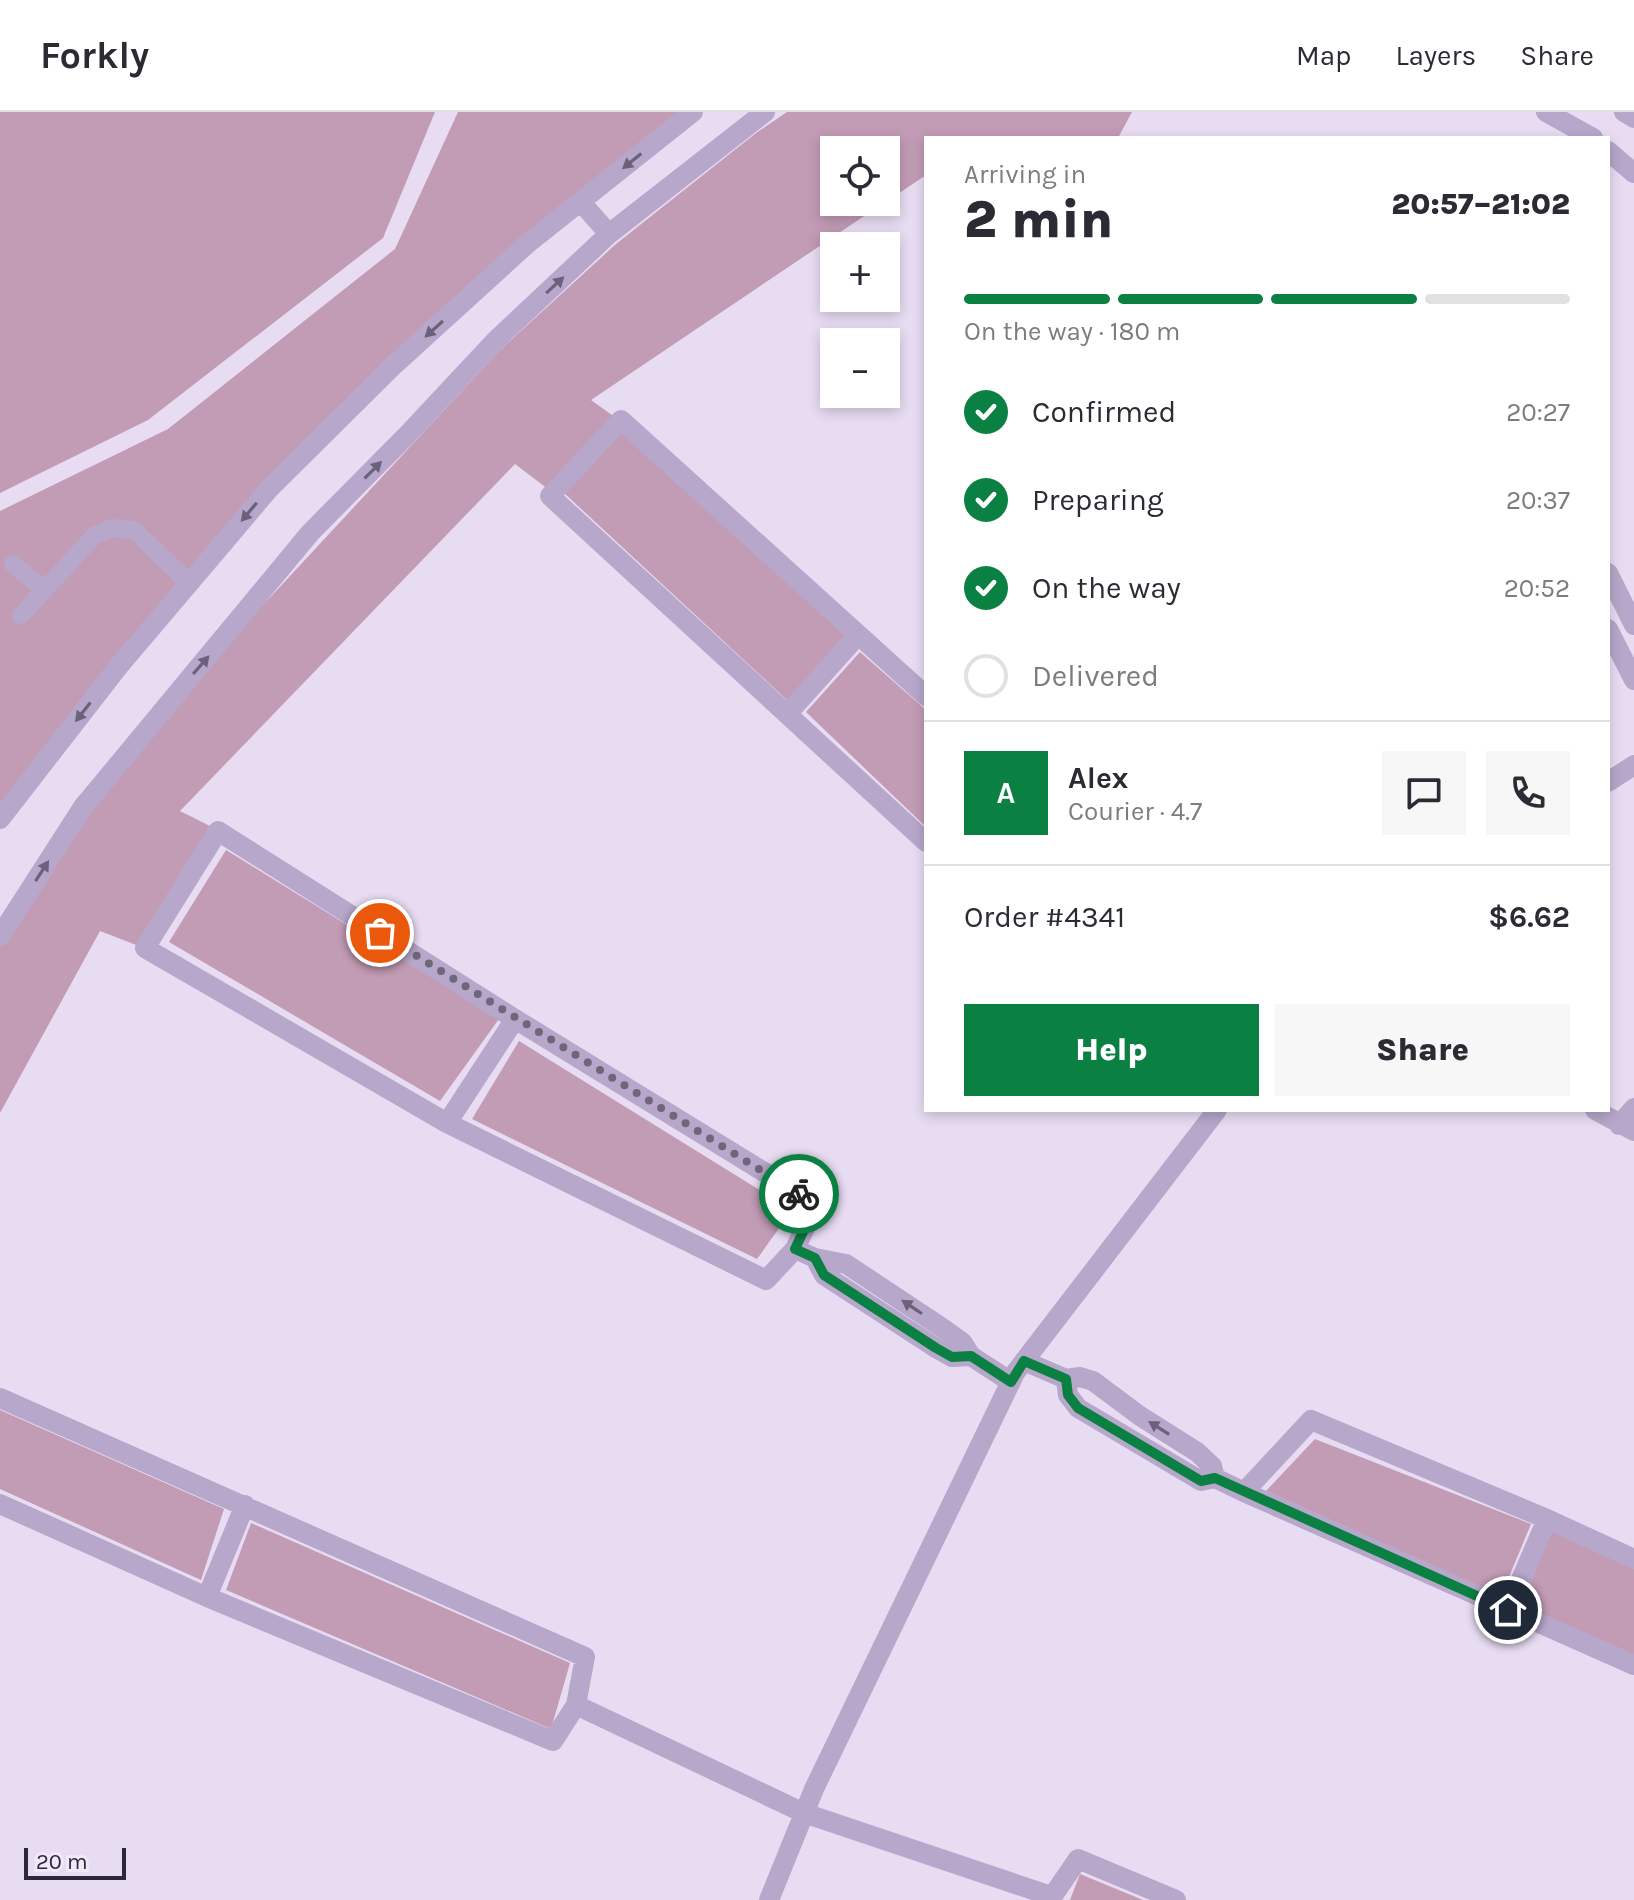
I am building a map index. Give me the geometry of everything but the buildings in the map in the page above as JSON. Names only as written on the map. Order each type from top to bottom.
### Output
[{"type":"street","points":[[0,819],[118,667],[268,490],[394,365],[527,244],[693,112]]},
{"type":"street","points":[[0,936],[83,807],[310,533],[495,341],[609,234],[765,112]]},
{"type":"street","points":[[1546,112],[1589,136]]},
{"type":"street","points":[[1624,112],[1634,118]]},
{"type":"street","points":[[1610,153],[1634,173]]},
{"type":"street","points":[[581,202],[609,234]]},
{"type":"street","points":[[924,694],[621,420],[550,496],[924,840]]},
{"type":"street","points":[[1610,577],[1634,625]]},
{"type":"street","points":[[1610,633],[1634,680]]},
{"type":"street","points":[[788,713],[858,635]]},
{"type":"street","points":[[1610,781],[1634,765]]},
{"type":"street","points":[[218,831],[515,1019],[816,1204],[795,1249],[766,1280],[447,1123],[145,948],[218,831]]},
{"type":"street","points":[[447,1123],[515,1019]]},
{"type":"street","points":[[1599,1112],[1627,1128],[1634,1108]]},
{"type":"street","points":[[769,1900],[804,1813],[1011,1382],[1215,1112]]},
{"type":"street","points":[[795,1249],[815,1258],[824,1275],[936,1348],[952,1357],[971,1356],[1011,1382]]},
{"type":"street","points":[[1024,1361],[1066,1379],[1080,1377],[1093,1381],[1140,1416],[1197,1452],[1212,1466],[1215,1478]]},
{"type":"street","points":[[1066,1379],[1068,1395],[1078,1408],[1201,1481],[1215,1478],[1634,1665]]},
{"type":"street","points":[[0,1398],[585,1657],[576,1705],[553,1741],[207,1597],[0,1504]]},
{"type":"street","points":[[1244,1492],[1311,1420],[1634,1559]]},
{"type":"street","points":[[207,1597],[245,1505]]},
{"type":"street","points":[[1508,1610],[1547,1519]]},
{"type":"street","points":[[576,1705],[804,1813],[1050,1898],[1078,1859],[1176,1900]]},
{"type":"lane","points":[[21,615],[95,535],[113,528],[134,530],[189,583]]},
{"type":"lane","points":[[13,564],[44,590]]},
{"type":"shaded area","points":[[0,112],[435,112],[383,238],[148,420],[0,493]]},
{"type":"shaded area","points":[[458,112],[680,112],[392,362],[0,812],[0,511],[168,429],[395,249]]},
{"type":"shaded area","points":[[787,112],[1132,112],[1119,136],[924,136],[924,176],[900,193],[900,136],[820,136],[820,216],[864,216],[840,232],[820,232],[820,246],[591,400],[616,418],[548,489],[515,464],[180,811],[216,829],[144,948],[100,931],[0,1113],[0,946],[89,812],[236,634],[500,350],[616,244]]},
{"type":"shaded area","points":[[620,431],[846,635],[787,700],[564,493]]},
{"type":"shaded area","points":[[860,652],[924,708],[924,825],[806,712]]},
{"type":"shaded area","points":[[226,850],[499,1019],[440,1101],[169,942]]},
{"type":"shaded area","points":[[519,1041],[792,1210],[757,1259],[472,1119]]},
{"type":"shaded area","points":[[0,1410],[224,1509],[201,1580],[0,1489]]},
{"type":"shaded area","points":[[1315,1439],[1531,1524],[1501,1596],[1266,1491]]},
{"type":"shaded area","points":[[251,1523],[570,1663],[551,1729],[226,1590]]},
{"type":"shaded area","points":[[1551,1531],[1634,1569],[1634,1656],[1521,1607]]},
{"type":"shaded area","points":[[1080,1874],[1143,1900],[1070,1900]]},
{"type":"way so far","points":[[380,933],[799,1194]]},
{"type":"route","points":[[799,1194],[816,1204],[795,1249],[815,1258],[824,1275],[936,1348],[952,1357],[971,1356],[1011,1382],[1024,1361],[1066,1379],[1068,1395],[1078,1408],[1201,1481],[1215,1478],[1508,1610]]}]
